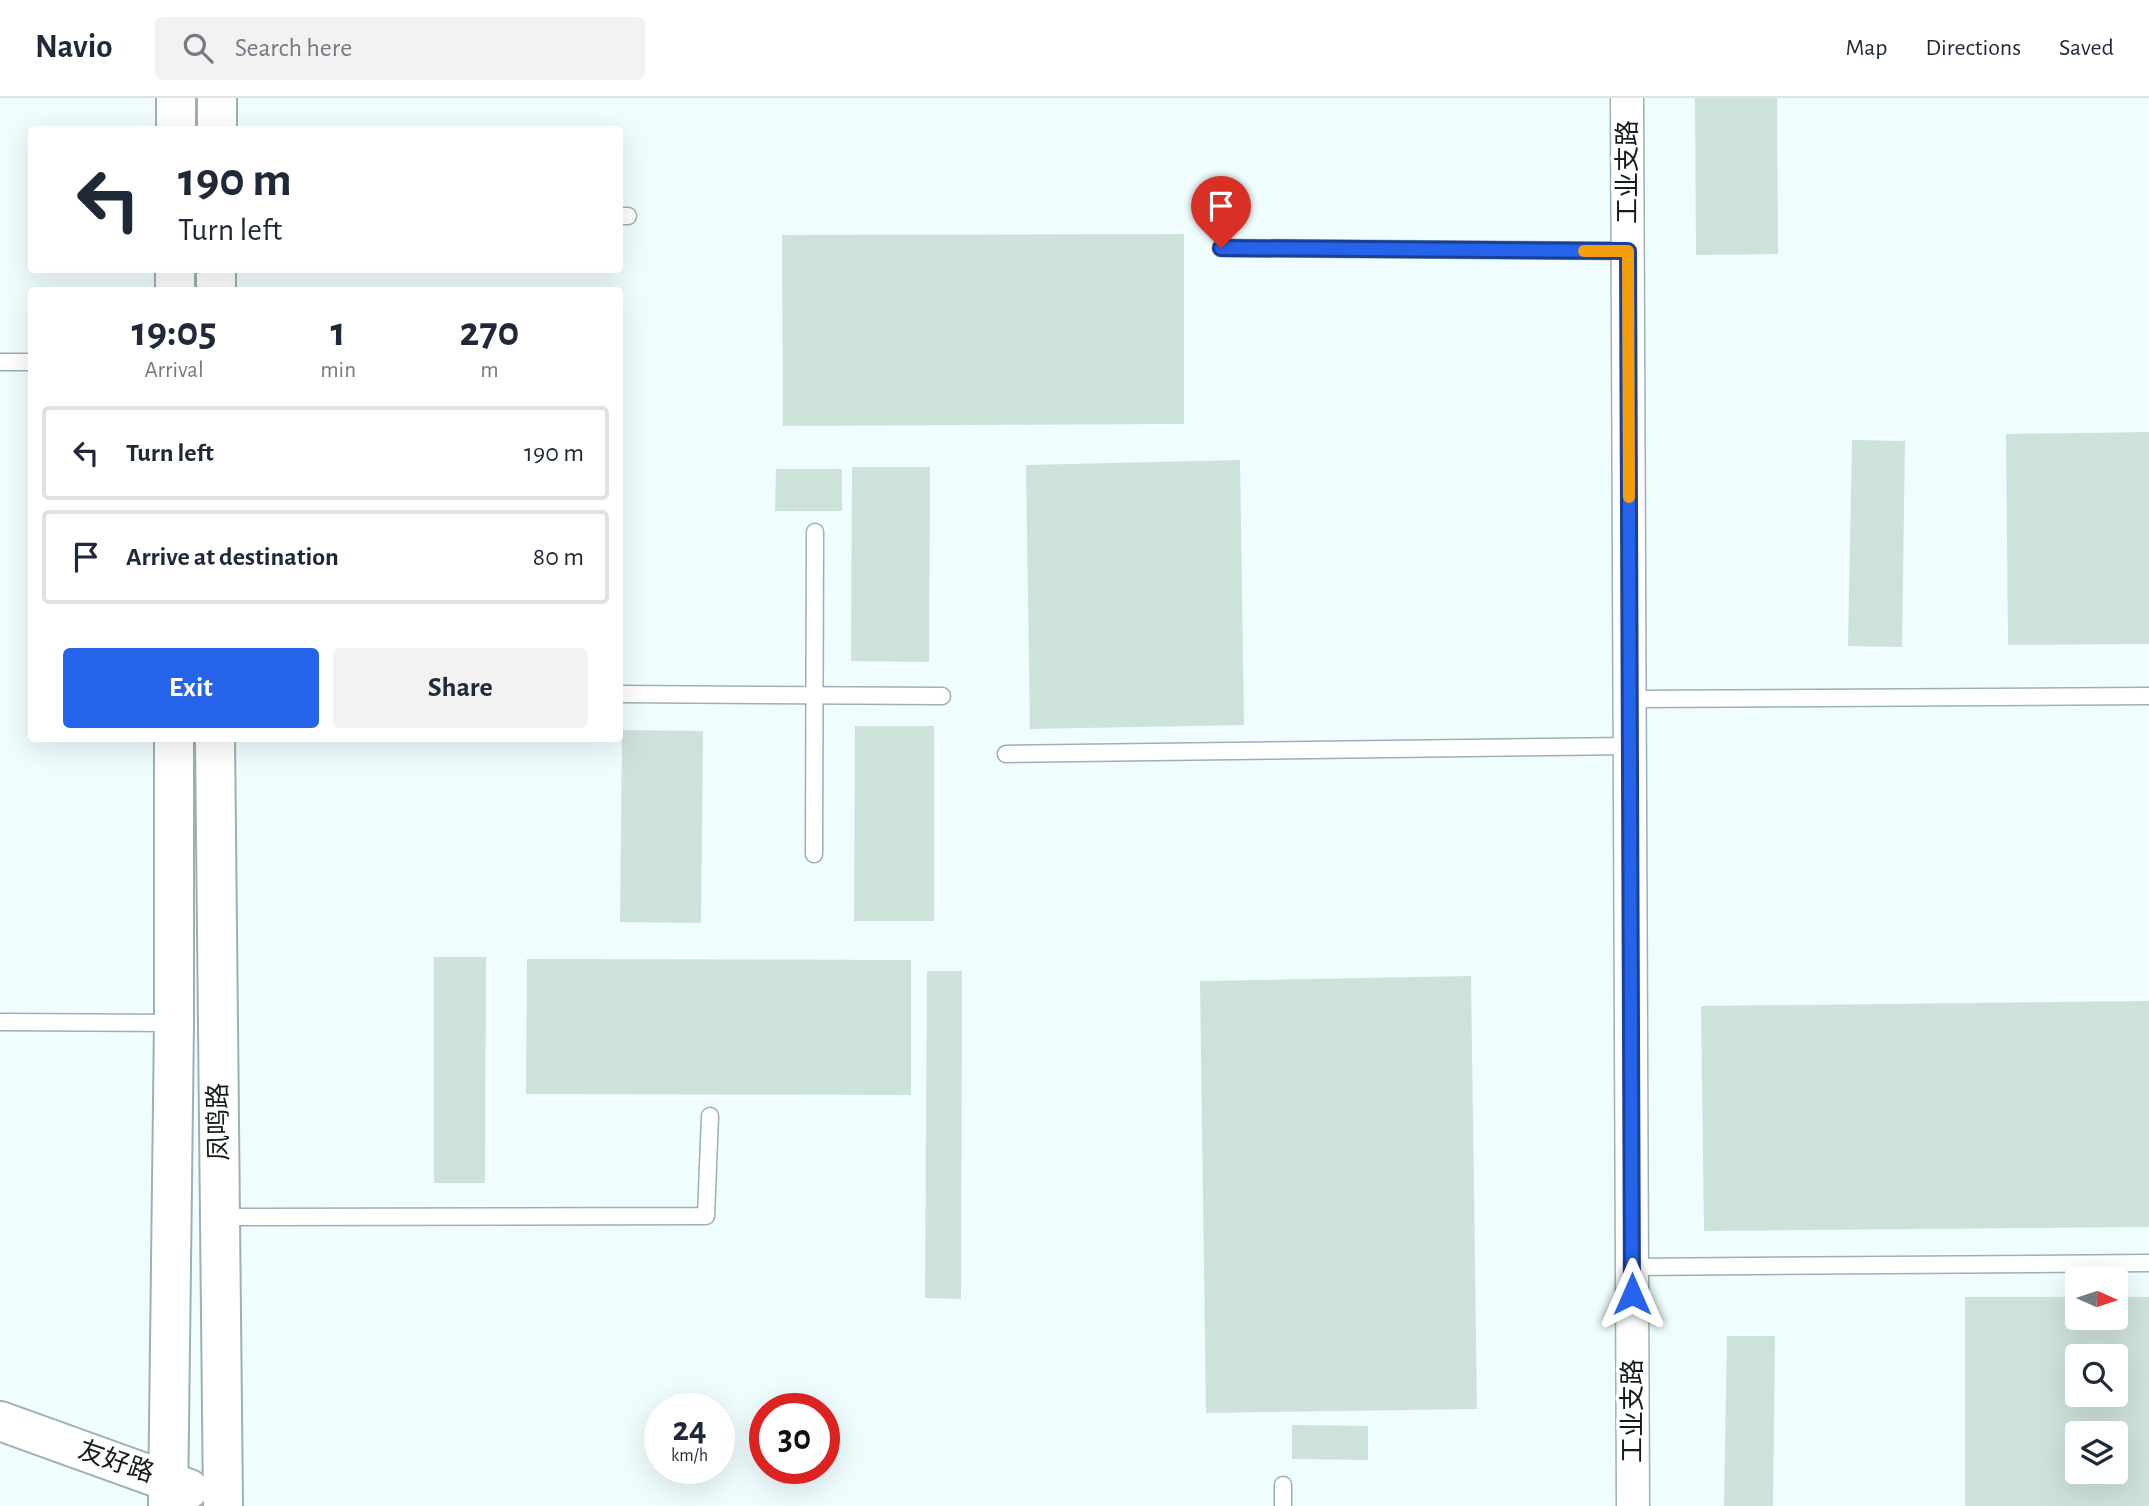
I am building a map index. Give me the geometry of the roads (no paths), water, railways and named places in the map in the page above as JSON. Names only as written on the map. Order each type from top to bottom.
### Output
[{"type":"street","points":[[176,98],[176,126]]},
{"type":"street","points":[[216,126],[217,98]]},
{"type":"street","name":"工业支路","points":[[1627,98],[1633,1506]]},
{"type":"street","name":"凤鸣路","points":[[168,1493],[174,1023],[174,742]]},
{"type":"street","name":"凤鸣路","points":[[215,742],[226,1505]]},
{"type":"street","name":"友好路","points":[[0,1421],[168,1493],[226,1505]]},
{"type":"lane","points":[[1221,248],[1628,251]]},
{"type":"lane","points":[[0,362],[28,362]]},
{"type":"lane","points":[[814,854],[815,532]]},
{"type":"lane","points":[[623,694],[942,696]]},
{"type":"lane","points":[[1630,699],[2149,696]]},
{"type":"lane","points":[[1006,754],[1630,746]]},
{"type":"lane","points":[[0,1022],[174,1023]]},
{"type":"lane","points":[[220,1217],[706,1216],[710,1116]]},
{"type":"lane","points":[[1632,1267],[2149,1264]]},
{"type":"lane","points":[[1283,1485],[1283,1506]]}]
